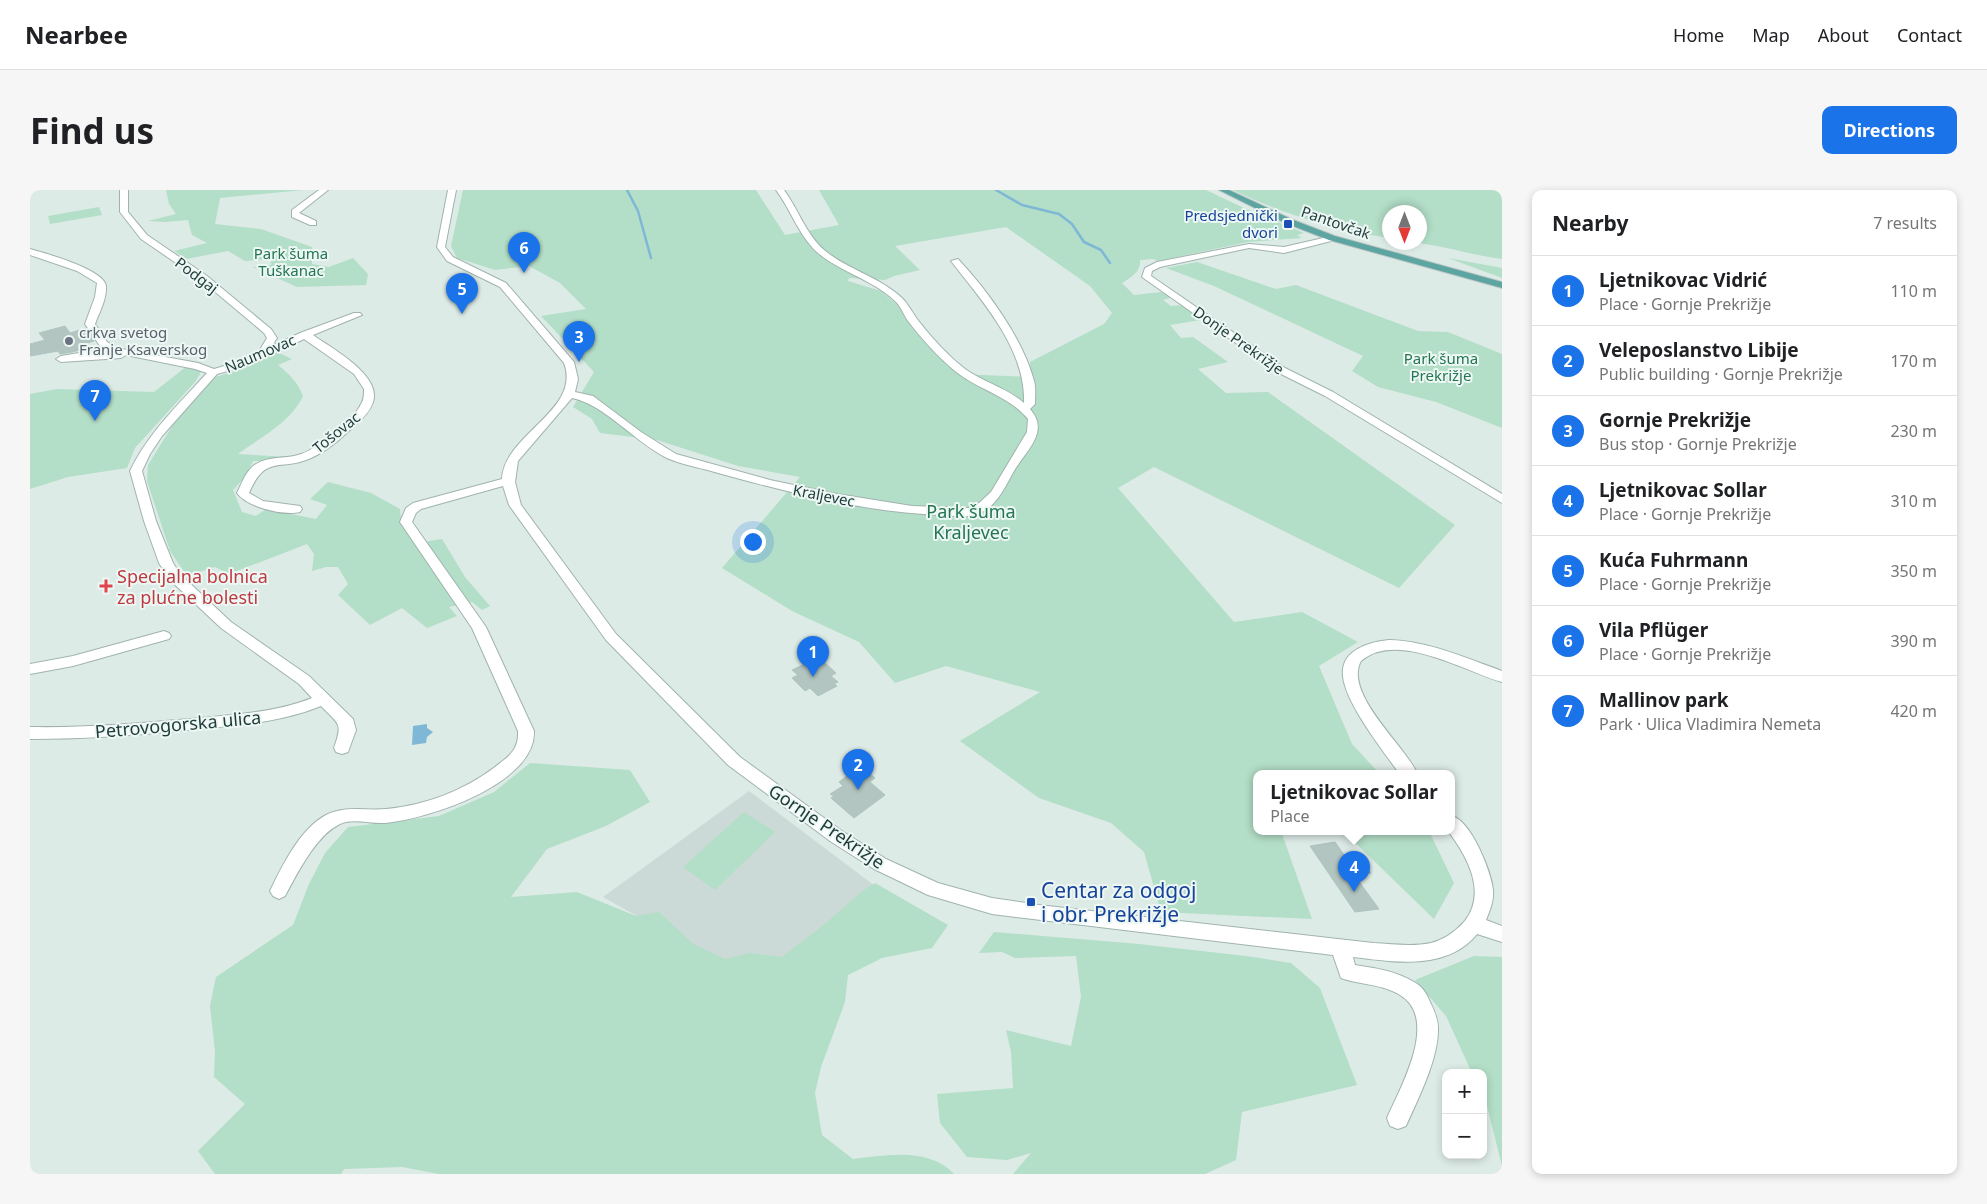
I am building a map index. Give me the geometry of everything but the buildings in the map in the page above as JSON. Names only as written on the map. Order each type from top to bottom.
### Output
[{"type":"main road","name":"Pantovčak","points":[[1223,190],[1288,221],[1332,238],[1502,285]]},
{"type":"street","name":"Podgaj","points":[[124,190],[124,212],[144,237],[204,278],[268,331],[272,338],[261,356]]},
{"type":"street","points":[[313,223],[295,215],[295,212],[324,190]]},
{"type":"street","points":[[279,891],[315,834],[332,819],[351,814],[384,816],[416,811],[442,804],[482,786],[517,758],[526,744],[526,731],[479,627],[406,522],[410,511],[417,506],[507,481],[508,472],[518,451],[569,394],[573,373],[569,362],[503,285],[491,277],[450,259],[441,247],[452,190]]},
{"type":"street","points":[[780,190],[811,240],[821,252],[865,279],[889,291],[901,302],[931,343],[953,365],[969,377],[1019,402],[1024,408],[1030,404],[1029,382],[1015,347],[972,278],[955,260]]},
{"type":"street","name":"Donje Prekrižje","points":[[1332,238],[1284,250],[1249,246],[1192,257],[1157,265],[1148,270],[1146,277],[1281,370],[1329,394],[1502,499]]},
{"type":"street","points":[[30,252],[89,273],[102,284],[90,324],[103,344],[94,353],[82,357]]},
{"type":"street","name":"Naumovac","points":[[103,344],[114,350],[198,366],[213,372],[233,368],[304,335],[357,315]]},
{"type":"street","name":"Tošovac","points":[[296,509],[252,502],[243,493],[252,475],[259,467],[306,456],[342,430],[363,411],[367,403],[369,389],[358,372],[304,335]]},
{"type":"street","name":"Naumovac","points":[[61,359],[132,354]]},
{"type":"street","points":[[213,372],[158,434],[144,454],[136,471],[150,521],[166,563],[175,577],[226,625],[304,680],[348,722],[348,730],[342,748]]},
{"type":"street","name":"Kraljevec","points":[[569,394],[589,398],[637,434],[672,456],[768,483],[837,498],[912,510],[948,512],[972,512],[982,507],[996,494],[1033,432],[1033,419],[1024,408]]},
{"type":"street","name":"Gornje Prekrižje","points":[[507,481],[516,505],[611,637],[734,761],[836,836],[880,864],[934,890],[992,906],[1039,913],[1340,948],[1419,953],[1443,948],[1458,940],[1475,925]]},
{"type":"street","points":[[30,669],[73,661],[164,636]]},
{"type":"street","points":[[1407,770],[1378,731],[1358,696],[1350,675],[1353,662],[1359,654],[1369,648],[1383,645],[1406,646],[1433,652],[1502,677]]},
{"type":"street","name":"Petrovogorska ulica","points":[[30,733],[106,732],[220,722],[276,714],[324,699]]},
{"type":"street","points":[[1455,827],[1468,843],[1480,869],[1484,885],[1482,914],[1475,925],[1502,934]]},
{"type":"street","points":[[1340,948],[1348,972],[1383,978],[1408,989],[1422,1006],[1428,1028],[1427,1036],[1408,1095],[1398,1118]]},
{"type":"shaded area","points":[[749,791],[879,889],[774,993],[603,897]]},
{"type":"green space","name":"Park šuma Tuškanac","points":[[166,190],[304,190],[220,198],[215,224],[261,229],[312,247],[312,264],[329,267],[353,258],[368,274],[366,285],[297,287],[253,267],[271,265],[271,259],[245,261],[228,251],[186,259],[174,251],[207,243],[192,235],[188,220],[148,221],[176,214],[169,204]]},
{"type":"green space","name":"Park šuma Kraljevec","points":[[463,190],[756,190],[785,235],[839,225],[819,190],[1206,190],[1304,233],[1297,235],[1302,238],[1248,242],[1158,261],[1153,259],[1140,260],[1137,271],[1122,283],[1134,295],[1161,292],[1173,297],[1163,300],[1171,306],[1183,305],[1201,320],[1170,325],[1181,338],[1193,337],[1228,362],[1198,369],[1226,393],[1268,392],[1455,525],[1399,588],[1154,467],[1118,488],[1234,622],[1302,612],[1358,642],[1319,666],[1352,744],[1376,770],[1253,770],[1253,835],[1282,835],[1312,919],[1161,912],[1144,852],[1111,823],[1039,798],[960,741],[1040,692],[946,666],[895,683],[859,642],[792,611],[722,568],[800,477],[738,466],[657,440],[600,433],[592,419],[573,407],[594,372],[541,316],[586,309],[560,283],[529,266],[495,270],[457,258],[451,246]],"holes":[[[1006,227],[1090,286],[1112,313],[1104,324],[1030,362],[1031,377],[960,374],[946,364],[895,303],[881,291],[848,281],[849,278],[885,280],[920,270],[895,246]]]},
{"type":"green space","points":[[1233,190],[1502,190],[1502,259],[1427,245],[1427,205],[1382,205],[1382,237],[1329,226],[1290,214]]},
{"type":"green space","points":[[99,207],[102,215],[50,224],[48,216]]},
{"type":"green space","points":[[1448,258],[1502,268],[1502,278]]},
{"type":"green space","name":"Park šuma Prekrižje","points":[[1197,262],[1276,289],[1296,285],[1418,331],[1448,332],[1502,354],[1502,428],[1436,402],[1378,387],[1352,371],[1363,356],[1214,286],[1166,268]]},
{"type":"green space","points":[[298,343],[279,353],[292,359],[278,365],[293,379],[303,396],[291,414],[266,435],[238,454],[290,457],[281,461],[253,461],[246,476],[233,490],[242,512],[256,516],[266,509],[316,519],[327,505],[310,499],[328,482],[371,493],[400,509],[401,520],[415,543],[442,539],[465,577],[490,606],[482,610],[472,602],[449,607],[457,616],[427,628],[402,608],[370,625],[338,595],[348,584],[338,567],[326,567],[312,571],[314,554],[307,544],[229,574],[215,567],[187,576],[170,551],[147,481],[148,465],[174,423],[215,377],[232,372]]},
{"type":"green space","points":[[187,366],[199,369],[201,372],[195,382],[135,448],[127,468],[68,477],[30,489],[30,394],[57,389],[154,392]]},
{"type":"green space","points":[[530,763],[630,770],[650,802],[606,826],[547,849],[511,897],[577,892],[636,916],[659,912],[693,944],[725,959],[749,953],[782,957],[875,883],[948,925],[932,948],[882,958],[848,975],[845,1002],[821,1067],[815,1093],[822,1135],[853,1159],[893,1155],[920,1156],[944,1165],[954,1174],[439,1174],[402,1167],[344,1169],[341,1174],[215,1174],[198,1151],[245,1104],[214,1077],[215,1052],[210,1006],[216,977],[293,925],[309,884],[325,853],[348,827],[439,816],[494,792]]},
{"type":"green space","points":[[744,812],[775,832],[715,890],[683,867]]},
{"type":"green space","points":[[1347,835],[1431,835],[1454,883],[1434,919]]},
{"type":"green space","points":[[994,932],[1139,944],[1291,963],[1320,988],[1357,1085],[1242,1112],[1236,1160],[1205,1174],[1013,1174],[1031,1153],[1007,1160],[967,1157],[940,1123],[937,1094],[1013,1088],[1011,1052],[1006,1030],[1071,1046],[1081,997],[1076,956],[1015,958],[1002,952],[979,953]]},
{"type":"green space","points":[[1474,956],[1502,957],[1502,1166],[1487,1106],[1487,1069],[1470,1069],[1446,1016],[1415,980]]},
{"type":"water","points":[[427,724],[427,728],[433,732],[427,737],[426,743],[412,745],[413,726]]},
{"type":"waterway","points":[[627,190],[638,211],[651,258]]},
{"type":"waterway","points":[[996,190],[1022,205],[1059,214],[1072,224],[1084,242],[1101,250],[1110,263]]},
{"type":"place","name":"Predsjednički dvori","points":[[1288,224]]},
{"type":"place","name":"Vila Pflüger","points":[[524,273]]},
{"type":"place","name":"Kuća Fuhrmann","points":[[462,314]]},
{"type":"place","name":"crkva svetog Franje Ksaverskog","points":[[69,341]]},
{"type":"place","name":"Gornje Prekrižje","points":[[579,362]]},
{"type":"place","name":"Mallinov park","points":[[95,421]]},
{"type":"place","name":"Specijalna bolnica za plućne bolesti","points":[[106,586]]},
{"type":"place","name":"Ljetnikovac Vidrić","points":[[813,677]]},
{"type":"place","name":"Veleposlanstvo Libije","points":[[858,790]]},
{"type":"place","name":"Ljetnikovac Sollar","points":[[1354,892]]},
{"type":"place","name":"Centar za odgoj i obr. Prekrižje","points":[[1031,902]]}]
